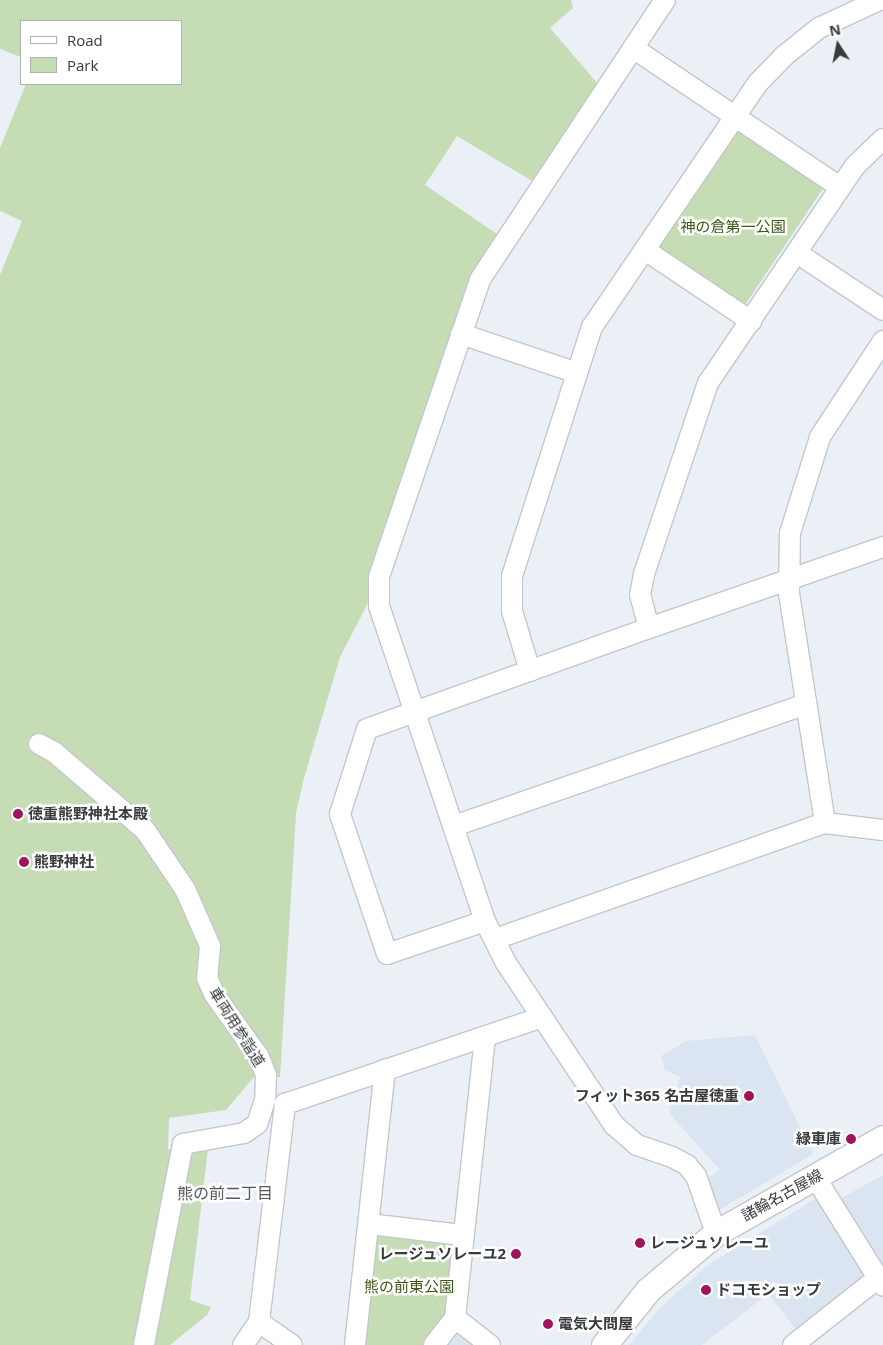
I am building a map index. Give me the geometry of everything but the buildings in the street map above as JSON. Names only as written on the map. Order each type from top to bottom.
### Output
[{"type":"main road","name":"諸輪名古屋線","points":[[604,1345],[648,1290],[716,1233],[883,1138]]},
{"type":"street","points":[[665,0],[491,258],[480,280],[379,577],[379,606],[454,826],[484,921],[506,963],[612,1122],[626,1138],[646,1149],[672,1157],[687,1165],[696,1176],[716,1233]]},
{"type":"street","points":[[530,671],[512,611],[512,576],[592,327],[734,114],[770,70],[800,42],[845,14],[878,0]]},
{"type":"street","points":[[632,48],[734,114],[840,188]]},
{"type":"street","points":[[649,628],[640,595],[644,574],[708,383],[840,188],[867,152],[883,139]]},
{"type":"street","points":[[645,250],[751,321]]},
{"type":"street","points":[[797,253],[883,310]]},
{"type":"street","points":[[461,334],[577,373]]},
{"type":"street","points":[[825,823],[789,579],[790,534],[820,437],[883,341]]},
{"type":"street","points":[[484,921],[386,954],[340,814],[367,729],[883,547]]},
{"type":"street","points":[[454,826],[807,704]]},
{"type":"street","name":"車両用参詣道","points":[[40,744],[54,752],[145,830],[185,889],[210,946],[207,978],[223,1010],[259,1057],[266,1075],[265,1100],[257,1124],[244,1133],[184,1144],[144,1345]]},
{"type":"street","points":[[495,939],[825,823],[883,830]]},
{"type":"street","points":[[243,1345],[259,1322],[284,1104],[542,1017]]},
{"type":"street","points":[[434,1345],[455,1318],[462,1235],[485,1036]]},
{"type":"street","points":[[355,1345],[370,1224],[385,1070]]},
{"type":"street","points":[[793,1345],[881,1282],[815,1176]]},
{"type":"street","points":[[370,1224],[462,1235]]},
{"type":"street","points":[[455,1318],[490,1345]]},
{"type":"street","points":[[259,1322],[292,1345]]},
{"type":"shaded area","points":[[755,1035],[813,1154],[719,1210],[706,1179],[720,1170],[669,1113],[680,1077],[665,1070],[661,1056],[686,1041]]},
{"type":"shaded area","points":[[883,1175],[883,1272],[840,1199]]},
{"type":"shaded area","points":[[815,1199],[819,1199],[863,1269],[862,1280],[798,1332],[768,1294],[702,1345],[629,1345],[659,1309],[708,1265]]},
{"type":"shaded area","points":[[461,1330],[479,1345],[440,1345],[450,1331]]},
{"type":"green space","points":[[0,0],[571,0],[573,8],[550,28],[598,84],[534,182],[457,136],[425,185],[497,234],[475,269],[369,601],[340,657],[304,778],[296,813],[280,1077],[254,1077],[226,1110],[169,1118],[168,1149],[208,1149],[190,1300],[211,1307],[207,1315],[170,1345],[0,1345],[0,275],[22,221],[0,211],[0,148],[26,85],[182,85],[182,20],[20,20],[20,57],[0,49]]},
{"type":"green space","name":"神の倉第一公園","points":[[742,130],[821,183],[822,190],[745,305],[737,306],[659,253],[657,245],[733,132]]},
{"type":"green space","name":"熊の前東公園","points":[[381,1231],[454,1244],[447,1315],[424,1345],[362,1345],[374,1235]]},
{"type":"place","name":"徳重熊野神社本殿","points":[[18,814]]},
{"type":"place","name":"熊野神社","points":[[24,862]]},
{"type":"place","name":"フィット365 名古屋徳重","points":[[749,1096]]},
{"type":"place","name":"緑車庫","points":[[851,1139]]},
{"type":"place","name":"レージュソレーユ","points":[[640,1243]]},
{"type":"place","name":"レージュソレーユ2","points":[[516,1254]]},
{"type":"place","name":"ドコモショップ","points":[[706,1290]]},
{"type":"place","name":"電気大問屋","points":[[548,1324]]},
{"type":"district","name":"熊の前二丁目","points":[[225,1193]]}]
